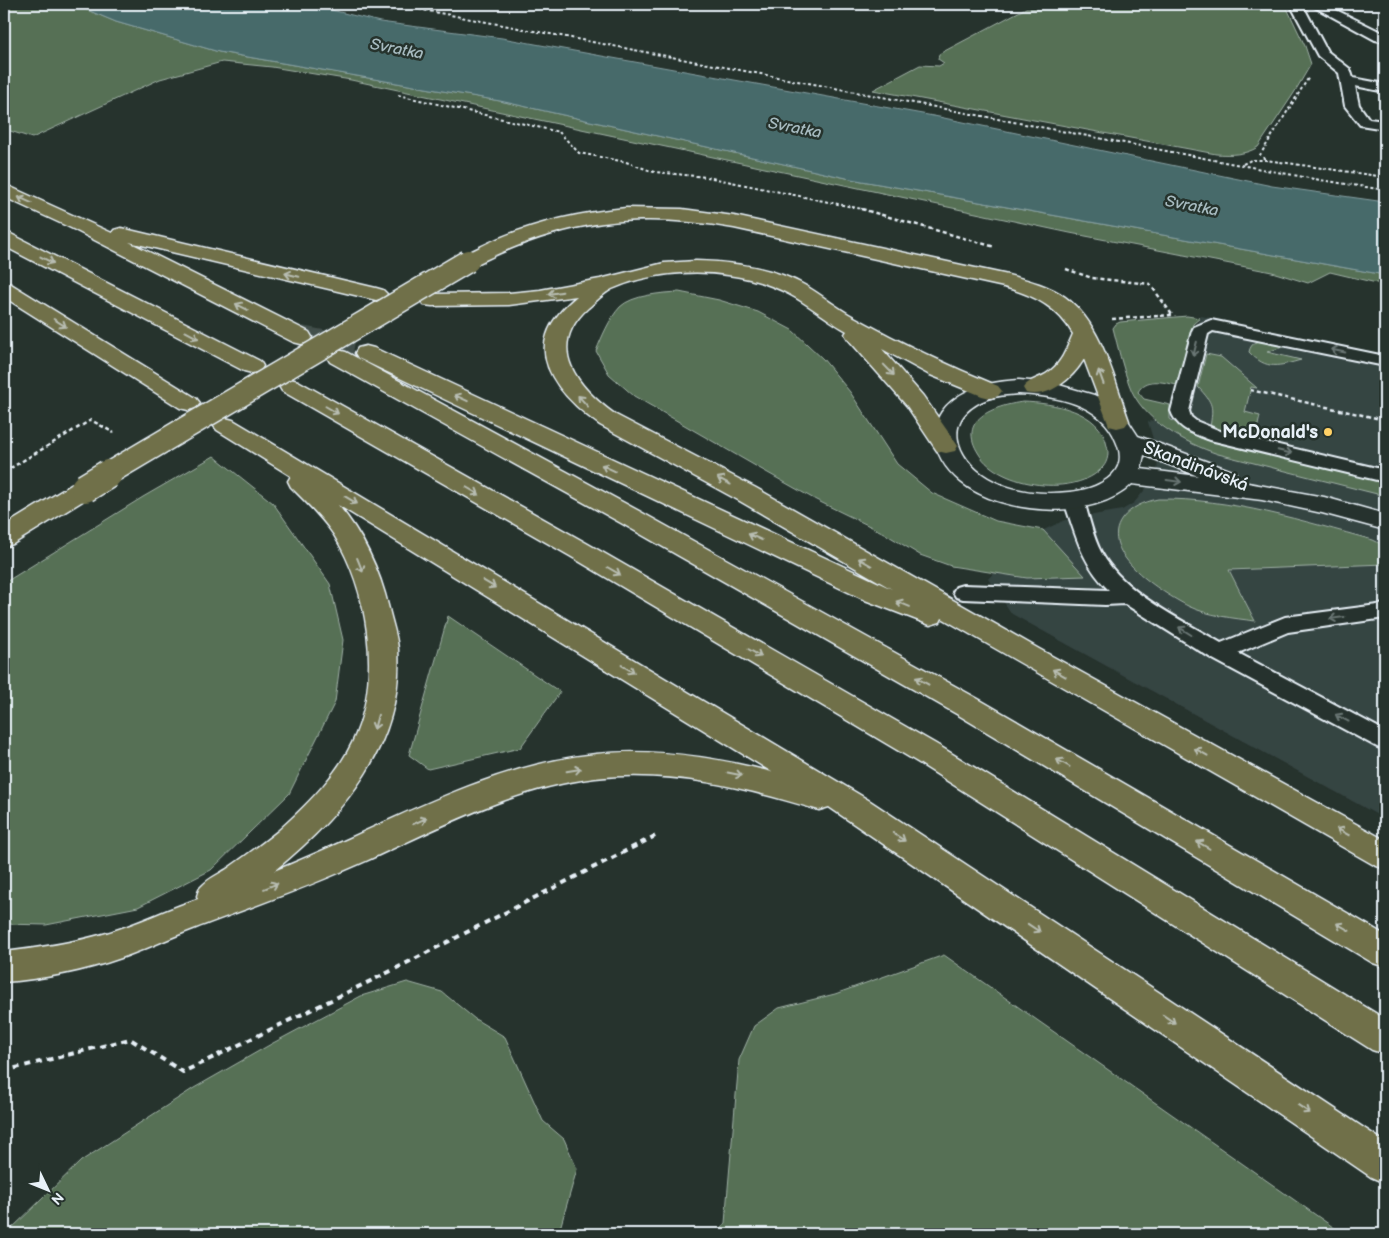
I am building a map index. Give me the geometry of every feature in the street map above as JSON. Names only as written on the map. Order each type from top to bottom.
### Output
[{"type":"highway","points":[[4,190],[78,224],[301,337]]},
{"type":"highway","points":[[4,538],[468,261],[516,238],[562,223],[620,215],[682,215],[723,220],[1016,283],[1039,290],[1060,303],[1074,317],[1084,334],[1124,431]]},
{"type":"highway","points":[[78,224],[376,294]]},
{"type":"highway","points":[[4,238],[252,366]]},
{"type":"highway","points":[[432,300],[509,299],[540,296],[603,285],[664,269],[726,268],[777,280],[806,295],[845,321],[936,369],[990,391]]},
{"type":"highway","points":[[603,285],[570,315],[557,336],[556,356],[572,388],[589,408],[747,494],[1029,656],[1385,856]]},
{"type":"highway","points":[[4,288],[188,403]]},
{"type":"highway","points":[[845,321],[932,420],[946,446]]},
{"type":"highway","points":[[1034,388],[1056,379],[1068,369],[1084,334]]},
{"type":"highway","points":[[1029,656],[875,593],[346,352],[630,516],[970,708],[1385,952]]},
{"type":"highway","points":[[290,386],[579,550],[930,756],[1385,1038]]},
{"type":"highway","points":[[176,921],[268,859],[317,814],[340,788],[358,762],[373,734],[384,692],[385,654],[381,620],[354,549],[341,526],[293,473],[237,431],[859,810],[1385,1164]]},
{"type":"highway","points":[[4,967],[47,963],[121,943],[352,853],[476,796],[560,772],[633,764],[702,768],[759,779],[859,810]]},
{"type":"street","points":[[1034,388],[1058,391],[1081,398],[1101,409],[1124,431],[1132,458],[1126,475],[1114,487],[1096,496],[1074,501],[1046,502],[993,489],[971,477],[955,462],[946,446],[944,432],[949,419],[958,407],[972,398],[990,391],[1034,388]]},
{"type":"street","name":"Skandinávská","points":[[1124,431],[1262,492]]},
{"type":"street","name":"Skandinávská","points":[[1126,475],[1262,492],[1324,505],[1385,522]]},
{"type":"lane","points":[[1296,4],[1322,53],[1345,72],[1352,106],[1365,122],[1385,125]]},
{"type":"lane","points":[[1315,4],[1379,37],[1385,38]]},
{"type":"lane","points":[[1347,82],[1385,88]]},
{"type":"lane","points":[[1385,361],[1211,325],[1200,331],[1180,412],[1183,419],[1190,425],[1217,436],[1385,476]]},
{"type":"lane","points":[[1074,501],[1091,554],[1108,577],[1128,596],[1219,652],[1385,741]]},
{"type":"lane","points":[[963,592],[1105,598],[1128,596]]},
{"type":"lane","points":[[1219,652],[1286,625],[1385,610]]},
{"type":"path","points":[[392,4],[1242,165],[1385,190]]},
{"type":"path","points":[[1266,160],[1260,155],[1310,75]]},
{"type":"path","points":[[398,95],[559,132],[579,153],[626,162],[654,172],[707,177],[877,212],[998,248]]},
{"type":"path","points":[[1242,165],[1251,160],[1266,160],[1385,177]]},
{"type":"path","points":[[1064,268],[1092,278],[1150,284],[1173,316]]},
{"type":"path","points":[[1250,390],[1385,420]]},
{"type":"path","points":[[4,472],[90,420],[115,434]]},
{"type":"path","points":[[4,1071],[130,1039],[183,1072],[389,972],[655,836]]},
{"type":"shaded area","points":[[1201,316],[1385,355],[1385,819],[1012,614],[988,579],[1025,539],[1065,520],[1122,510],[1134,503],[1157,475],[1158,456],[1148,422],[1171,413]]},
{"type":"green space","points":[[4,4],[73,4],[116,22],[219,52],[500,101],[851,179],[1385,275],[1385,285],[1330,272],[1308,283],[1272,272],[1070,233],[351,80],[272,67],[222,62],[160,79],[32,138],[4,129]]},
{"type":"green space","points":[[1062,4],[1285,4],[1305,46],[1311,64],[1258,147],[1248,152],[1232,154],[1216,154],[873,90],[920,65],[939,66],[944,63],[938,59],[939,54],[1026,8],[1060,9],[1063,7]]},
{"type":"green space","points":[[679,292],[719,300],[758,312],[792,330],[823,359],[850,392],[897,464],[932,493],[996,521],[1043,530],[1085,576],[1027,578],[951,566],[920,555],[882,532],[816,500],[634,396],[609,374],[596,351],[612,317],[625,303],[648,295]]},
{"type":"green space","points":[[1187,316],[1200,318],[1193,324],[1177,385],[1155,382],[1145,384],[1138,392],[1144,399],[1170,405],[1170,419],[1200,438],[1375,479],[1385,486],[1385,496],[1218,454],[1179,437],[1143,409],[1129,384],[1113,328],[1120,322]]},
{"type":"green space","points":[[1267,340],[1292,344],[1267,352],[1301,360],[1274,365],[1262,362],[1249,352],[1253,344]]},
{"type":"green space","points":[[1206,354],[1221,357],[1257,388],[1251,387],[1245,412],[1260,416],[1255,439],[1210,428],[1212,410],[1210,402],[1198,387]]},
{"type":"green space","points":[[1023,402],[1061,407],[1074,411],[1095,424],[1103,434],[1108,449],[1105,465],[1091,477],[1075,483],[1057,485],[1020,481],[1003,474],[989,465],[979,454],[973,442],[972,432],[975,423],[981,416],[990,411]]},
{"type":"green space","points":[[214,456],[273,503],[330,584],[343,640],[335,702],[289,794],[211,870],[138,907],[46,925],[4,924],[4,583],[143,497]]},
{"type":"green space","points":[[1158,499],[1213,502],[1267,512],[1373,540],[1385,546],[1385,564],[1229,570],[1255,621],[1204,612],[1177,600],[1150,582],[1125,558],[1118,545],[1117,532],[1122,519],[1129,511],[1138,506]]},
{"type":"green space","points":[[448,616],[560,692],[520,748],[428,769],[409,755]]},
{"type":"green space","points":[[944,955],[1343,1234],[717,1234],[725,1223],[739,1060],[754,1026],[779,1008],[835,994]]},
{"type":"green space","points":[[407,982],[442,992],[475,1019],[505,1037],[543,1121],[564,1139],[577,1169],[561,1225],[553,1234],[6,1234],[81,1161],[194,1088],[361,996]]},
{"type":"water","name":"Svratka","points":[[73,4],[307,4],[380,22],[502,38],[939,117],[1272,186],[1385,202],[1385,275],[851,179],[500,101],[219,52],[116,22]]},
{"type":"tunnel","points":[[301,337],[354,347]]},
{"type":"place","name":"McDonald's","points":[[1328,432]]}]
